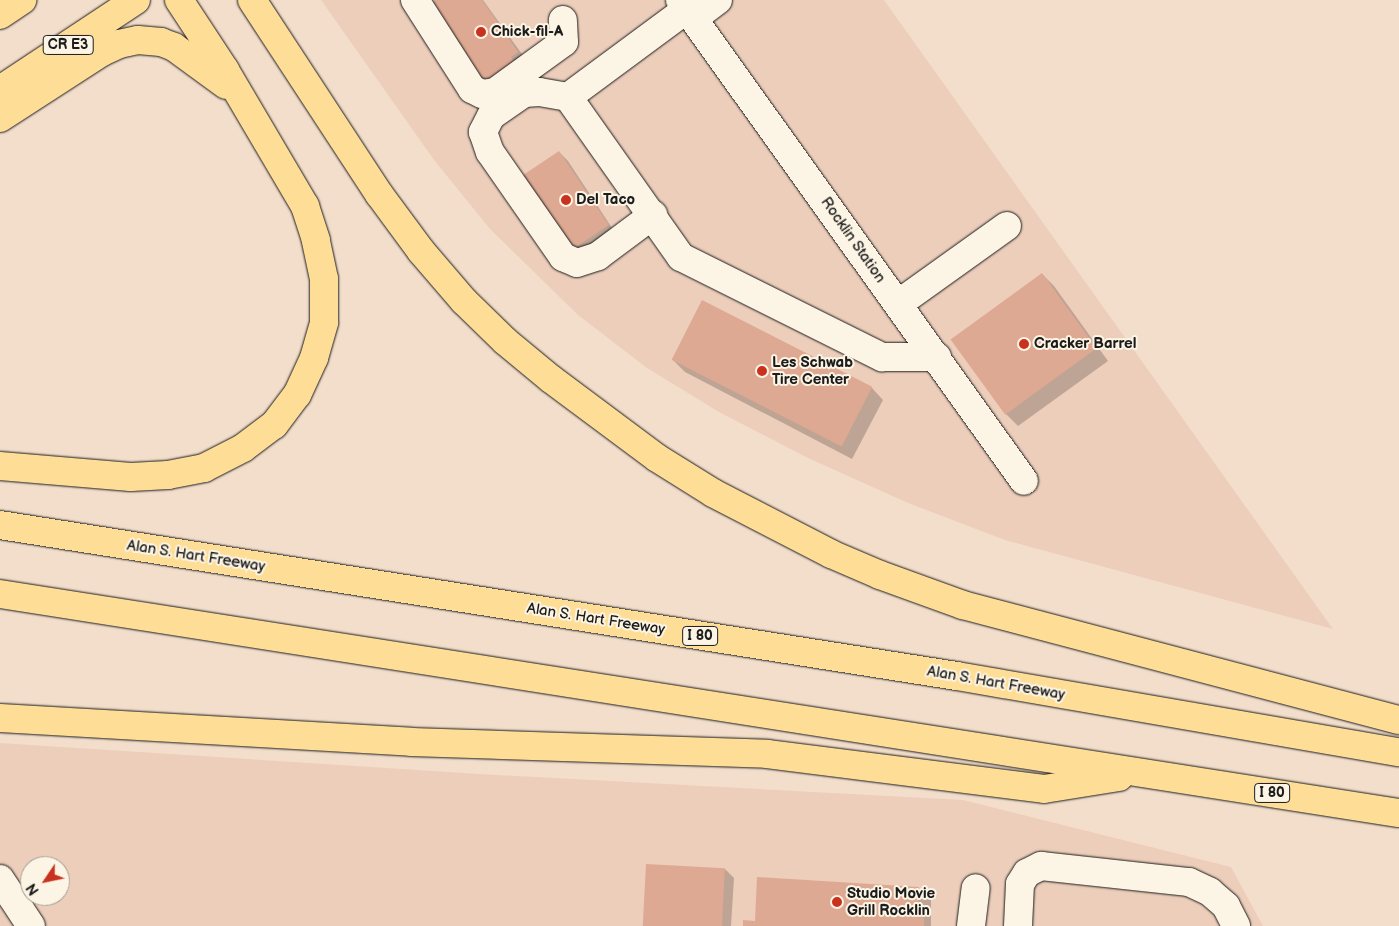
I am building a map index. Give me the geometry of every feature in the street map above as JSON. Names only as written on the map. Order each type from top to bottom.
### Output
[{"type":"main road","points":[[0,16],[22,0]]},
{"type":"main road","name":"CR E3","points":[[0,90],[136,0]]},
{"type":"main road","points":[[0,466],[131,477],[168,475],[204,468],[243,448],[274,425],[297,395],[314,358],[324,322],[324,279],[316,240],[305,206],[242,99],[179,0]]},
{"type":"main road","points":[[252,0],[379,194],[421,251],[464,301],[505,341],[551,379],[657,458],[713,493],[831,554],[880,575],[963,605],[1399,720]]},
{"type":"main road","points":[[0,118],[102,52],[119,44],[138,40],[161,42],[174,47],[242,99]]},
{"type":"main road","name":"Alan S. Hart Freeway","points":[[0,525],[947,674],[1399,752]]},
{"type":"main road","name":"I 80","points":[[0,594],[1399,813]]},
{"type":"main road","points":[[0,718],[411,742],[767,754],[1044,789],[1146,773]]},
{"type":"lane","points":[[415,0],[424,18],[472,89],[482,94],[494,92],[564,42],[563,20]]},
{"type":"lane","points":[[568,97],[687,9],[718,0]]},
{"type":"lane","name":"Rocklin Station","points":[[687,9],[1024,481]]},
{"type":"lane","points":[[653,215],[598,256],[577,263],[563,257],[490,152],[483,132],[491,116],[524,93],[539,92],[568,97],[653,215],[681,257],[882,357],[937,358]]},
{"type":"lane","points":[[898,304],[1007,226]]},
{"type":"lane","points":[[1018,926],[1020,884],[1027,873],[1041,866],[1189,882],[1210,892],[1226,906],[1236,926]]},
{"type":"lane","points":[[0,879],[31,926]]},
{"type":"lane","points":[[972,926],[976,888]]},
{"type":"shaded area","points":[[321,0],[884,0],[1333,629],[1005,540],[908,503],[808,458],[719,412],[647,368],[578,315],[490,229],[434,160]]},
{"type":"shaded area","points":[[0,743],[479,774],[963,800],[1231,867],[1263,926],[0,926]]},
{"type":"building","points":[[435,0],[482,0],[518,52],[511,57],[517,66],[483,88],[427,17],[438,9],[433,2]]},
{"type":"building","name":"Del Taco","points":[[559,151],[609,225],[572,249],[523,176]]},
{"type":"building","name":"Cracker Barrel","points":[[1042,273],[1097,348],[1005,415],[951,339]]},
{"type":"building","points":[[702,300],[872,387],[842,446],[672,360]]},
{"type":"building","points":[[646,864],[725,868],[722,926],[643,926]]},
{"type":"building","name":"Studio Movie Grill Rocklin","points":[[757,877],[919,887],[918,917],[924,918],[924,926],[743,926],[743,920],[755,921]]},
{"type":"place","name":"Chick-fil-A","points":[[481,32]]},
{"type":"place","name":"Del Taco","points":[[566,200]]},
{"type":"place","name":"Cracker Barrel","points":[[1024,344]]},
{"type":"place","name":"Les Schwab Tire Center","points":[[762,371]]},
{"type":"place","name":"Studio Movie Grill Rocklin","points":[[837,902]]}]
